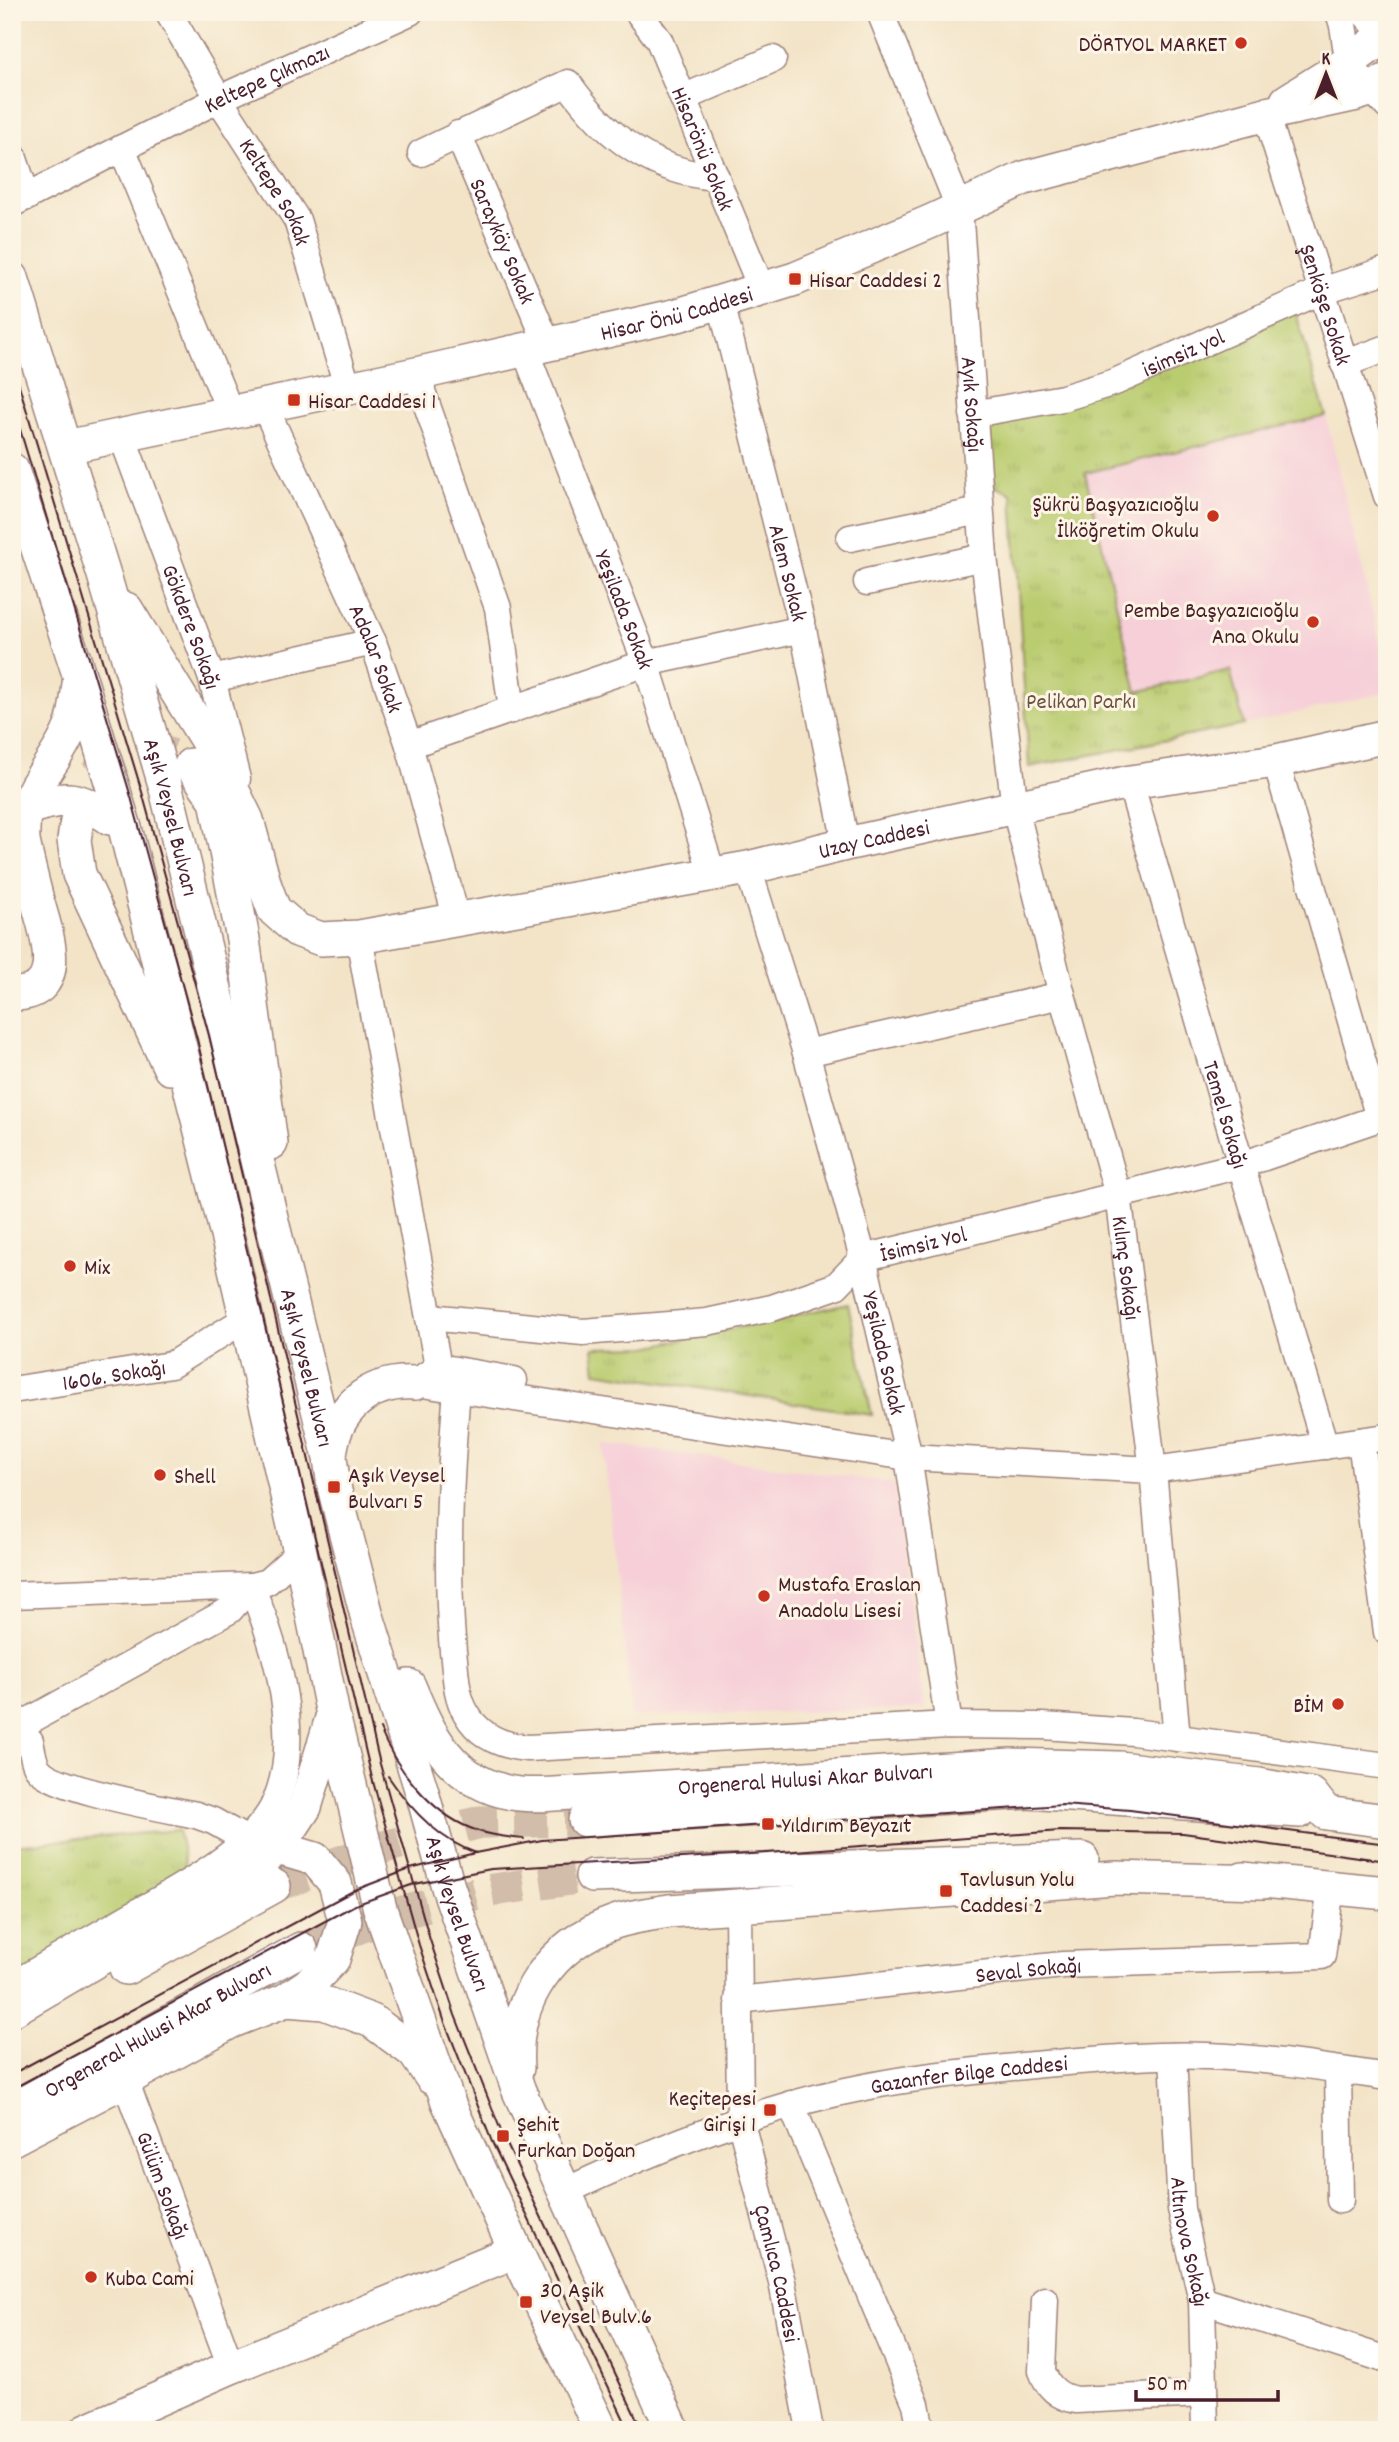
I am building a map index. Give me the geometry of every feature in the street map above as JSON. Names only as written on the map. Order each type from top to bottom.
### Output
[{"type":"main road","name":"Hisar Önü Caddesi","points":[[1266,114],[1349,61],[1380,30]]},
{"type":"main road","name":"Hisar Önü Caddesi","points":[[66,447],[537,348],[721,303],[857,254],[1024,178],[1266,114],[1382,92]]},
{"type":"main road","name":"Aşık Veysel Bulvarı","points":[[12,278],[66,447],[165,785],[367,1616],[422,1792],[448,1887],[519,2091],[673,2430]]},
{"type":"main road","name":"Aşık Veysel Bulvarı","points":[[12,470],[77,668],[125,828],[247,1318],[300,1552],[332,1716],[380,1909],[448,2102],[601,2430]]},
{"type":"main road","name":"Uzay Caddesi","points":[[104,575],[214,752],[247,820],[274,910],[297,930],[321,939],[359,937],[748,868],[1130,782],[1276,761],[1387,736]]},
{"type":"main road","points":[[12,994],[33,990],[42,983],[48,975],[51,962],[23,841],[18,805],[71,727],[78,697],[77,668]]},
{"type":"main road","points":[[191,765],[216,800],[243,939],[294,1315]]},
{"type":"main road","points":[[18,805],[76,799],[94,807],[125,828]]},
{"type":"main road","points":[[77,821],[74,840],[79,874],[203,1137]]},
{"type":"main road","points":[[330,1458],[335,1431],[349,1407],[359,1398],[380,1386],[427,1375]]},
{"type":"main road","name":"Orgeneral Hulusi Akar Bulvarı","points":[[367,1616],[392,1643],[423,1720],[450,1761],[489,1786],[512,1793],[587,1792],[1011,1765],[1076,1766],[1119,1768],[1272,1787],[1312,1795],[1326,1813]]},
{"type":"main road","points":[[12,2010],[248,1871],[262,1844],[305,1807],[332,1716]]},
{"type":"main road","name":"Orgeneral Hulusi Akar Bulvarı","points":[[585,1820],[1028,1791],[1326,1813],[1387,1821]]},
{"type":"main road","points":[[12,2139],[230,2022],[286,2000],[332,1959],[345,1921],[335,1883],[315,1859],[262,1844]]},
{"type":"main road","points":[[592,1876],[1113,1857],[1263,1882]]},
{"type":"main road","points":[[519,2091],[515,2043],[528,1996],[557,1956],[584,1936],[617,1921],[669,1911],[1115,1878],[1263,1882],[1387,1893]]},
{"type":"main road","points":[[12,2031],[274,1886]]},
{"type":"main road","name":"Orgeneral Hulusi Akar Bulvarı","points":[[12,2109],[301,1949]]},
{"type":"main road","points":[[286,2000],[324,2003],[372,2021],[414,2052],[448,2102]]},
{"type":"main road","points":[[87,2430],[231,2367],[516,2251]]},
{"type":"street","name":"Keltepe Sokak","points":[[168,12],[219,99],[298,219],[348,389]]},
{"type":"street","name":"Keltepe Çıkmazı","points":[[12,153],[20,200],[219,99],[410,12]]},
{"type":"street","name":"Hisarönü Sokak","points":[[638,12],[659,40],[762,290]]},
{"type":"street","name":"Ayık Sokağı","points":[[880,12],[959,207],[984,556],[1015,808]]},
{"type":"street","points":[[1338,12],[1342,19],[1349,61],[1360,78],[1382,92]]},
{"type":"street","points":[[683,98],[774,59]]},
{"type":"street","points":[[421,153],[568,83],[605,128],[639,154],[680,172],[716,177]]},
{"type":"street","name":"Şenköşe Sokak","points":[[1266,114],[1387,496]]},
{"type":"street","name":"Sarayköy Sokak","points":[[458,134],[537,348]]},
{"type":"street","points":[[122,149],[231,414]]},
{"type":"street","name":"isimsiz yol","points":[[973,414],[1063,398],[1115,382],[1321,290],[1387,270]]},
{"type":"street","name":"Alem Sokak","points":[[721,303],[803,629],[846,844]]},
{"type":"street","name":"Yeşilada Sokak","points":[[537,348],[646,663],[712,873]]},
{"type":"street","points":[[1344,364],[1387,348]]},
{"type":"street","points":[[416,374],[498,607],[512,709]]},
{"type":"street","name":"Adalar Sokak","points":[[265,407],[373,642],[409,745],[457,920]]},
{"type":"street","name":"Gökdere Sokağı","points":[[122,436],[212,680],[247,820]]},
{"type":"street","points":[[850,538],[980,511]]},
{"type":"street","points":[[867,582],[984,556]]},
{"type":"street","points":[[409,745],[646,663],[803,629]]},
{"type":"street","points":[[212,680],[373,642]]},
{"type":"street","name":"İsimsiz Yol","points":[[429,1317],[583,1332],[707,1322],[772,1308],[836,1286],[863,1258],[1241,1165],[1379,1118],[1276,761]]},
{"type":"street","name":"Temel Sokağı","points":[[1130,782],[1325,1446]]},
{"type":"street","name":"Kılınç Sokağı","points":[[1015,808],[1062,995],[1118,1195],[1153,1469],[1177,1738]]},
{"type":"street","name":"Yeşilada Sokak","points":[[748,868],[806,1053],[863,1258],[907,1451],[949,1726]]},
{"type":"street","points":[[359,937],[429,1317],[427,1375]]},
{"type":"street","points":[[806,1053],[1062,995]]},
{"type":"street","name":"1606. Sokağı","points":[[12,1390],[171,1365],[247,1318]]},
{"type":"street","points":[[427,1375],[592,1394],[907,1451]]},
{"type":"street","points":[[427,1375],[457,1389],[907,1451],[1153,1469],[1387,1437]]},
{"type":"street","points":[[457,1389],[449,1511],[452,1640],[458,1695],[466,1714],[480,1731],[502,1744],[528,1748],[949,1726],[1054,1726],[1177,1738],[1387,1766]]},
{"type":"street","points":[[1361,1441],[1387,1632]]},
{"type":"street","points":[[12,1595],[251,1586],[267,1582],[300,1552]]},
{"type":"street","points":[[251,1586],[230,1610],[28,1731],[37,1768],[50,1778],[71,1786],[204,1818],[262,1844]]},
{"type":"street","points":[[251,1586],[278,1658],[285,1702],[285,1765],[272,1809],[254,1834],[262,1844]]},
{"type":"street","points":[[12,1985],[169,1894],[229,1854],[262,1844]]},
{"type":"street","name":"Seval Sokağı","points":[[738,2000],[1063,1965],[1322,1956],[1331,1886]]},
{"type":"street","name":"Çamlıca Caddesi","points":[[738,1907],[740,2119],[782,2282],[810,2430]]},
{"type":"street","name":"Gazanfer Bilge Caddesi","points":[[566,2191],[662,2148],[740,2119],[791,2104],[922,2077],[1112,2058],[1172,2056],[1256,2059],[1387,2077]]},
{"type":"street","name":"Altınova Sokağı","points":[[1172,2056],[1181,2209],[1202,2300],[1205,2430]]},
{"type":"street","points":[[1338,2070],[1340,2200]]},
{"type":"street","name":"Gülüm Sokağı","points":[[125,2080],[231,2367]]},
{"type":"street","points":[[791,2104],[916,2404],[921,2430]]},
{"type":"street","points":[[1045,2300],[1042,2371],[1045,2379],[1058,2394],[1076,2400],[1204,2395]]},
{"type":"street","points":[[1202,2300],[1387,2360]]},
{"type":"shaded area","points":[[1326,416],[1387,674],[1387,692],[1244,725],[1230,670],[1137,692],[1085,473]]},
{"type":"shaded area","name":"Mustafa Eraslan Anadolu Lisesi","points":[[603,1443],[894,1483],[924,1709],[632,1716]]},
{"type":"green space","name":"Pelikan Parkı","points":[[1295,310],[1326,416],[1085,473],[1137,692],[1230,670],[1244,725],[1029,767],[1012,494],[994,486],[988,415]]},
{"type":"green space","points":[[848,1304],[872,1415],[596,1372],[593,1348],[647,1347]]},
{"type":"green space","points":[[178,1830],[191,1889],[12,1987],[12,1845]]},
{"type":"tunnel","points":[[77,821],[84,796],[95,775],[120,757],[141,752],[162,752],[191,765]]},
{"type":"tunnel","points":[[274,1886],[376,1849],[481,1822],[585,1820]]},
{"type":"tunnel","points":[[301,1949],[395,1914],[492,1890],[592,1876]]},
{"type":"tram line","points":[[12,362],[142,792],[209,1035],[380,1764],[430,1940],[455,2015],[503,2136],[642,2430]]},
{"type":"tram line","points":[[12,403],[131,797],[197,1039],[372,1778],[419,1945],[444,2020],[492,2142],[629,2430]]},
{"type":"tram line","points":[[380,1729],[405,1773],[441,1811],[455,1821],[476,1830],[524,1839]]},
{"type":"tram line","points":[[388,1776],[426,1822],[450,1840],[476,1853]]},
{"type":"tram line","points":[[12,2074],[355,1890],[410,1869],[542,1840],[1062,1805],[1130,1810],[1387,1844]]},
{"type":"tram line","points":[[12,2089],[355,1905],[414,1884],[491,1869],[768,1853],[1060,1831],[1183,1833],[1387,1861]]},
{"type":"place","name":"DÖRTYOL MARKET","points":[[1241,43]]},
{"type":"place","name":"Hisar Caddesi 2","points":[[795,279]]},
{"type":"place","name":"Hisar Caddesi 1","points":[[294,400]]},
{"type":"place","name":"Şükrü Başyazıcıoğlu İlköğretim Okulu","points":[[1213,516]]},
{"type":"place","name":"Pembe Başyazıcıoğlu Ana Okulu","points":[[1313,622]]},
{"type":"place","name":"Mix","points":[[70,1266]]},
{"type":"place","name":"Shell","points":[[160,1475]]},
{"type":"place","name":"Aşık Veysel Bulvarı 5","points":[[334,1487]]},
{"type":"place","name":"Mustafa Eraslan Anadolu Lisesi","points":[[764,1596]]},
{"type":"place","name":"BİM","points":[[1338,1704]]},
{"type":"place","name":"Yıldırım Beyazıt","points":[[768,1824]]},
{"type":"place","name":"Tavlusun Yolu Caddesi 2","points":[[946,1891]]},
{"type":"place","name":"Keçitepesi Girişi 1","points":[[770,2110]]},
{"type":"place","name":"Şehit Furkan Doğan","points":[[503,2136]]},
{"type":"place","name":"Kuba Cami","points":[[91,2277]]},
{"type":"place","name":"30 Aşik Veysel Bulv.6","points":[[526,2302]]}]
